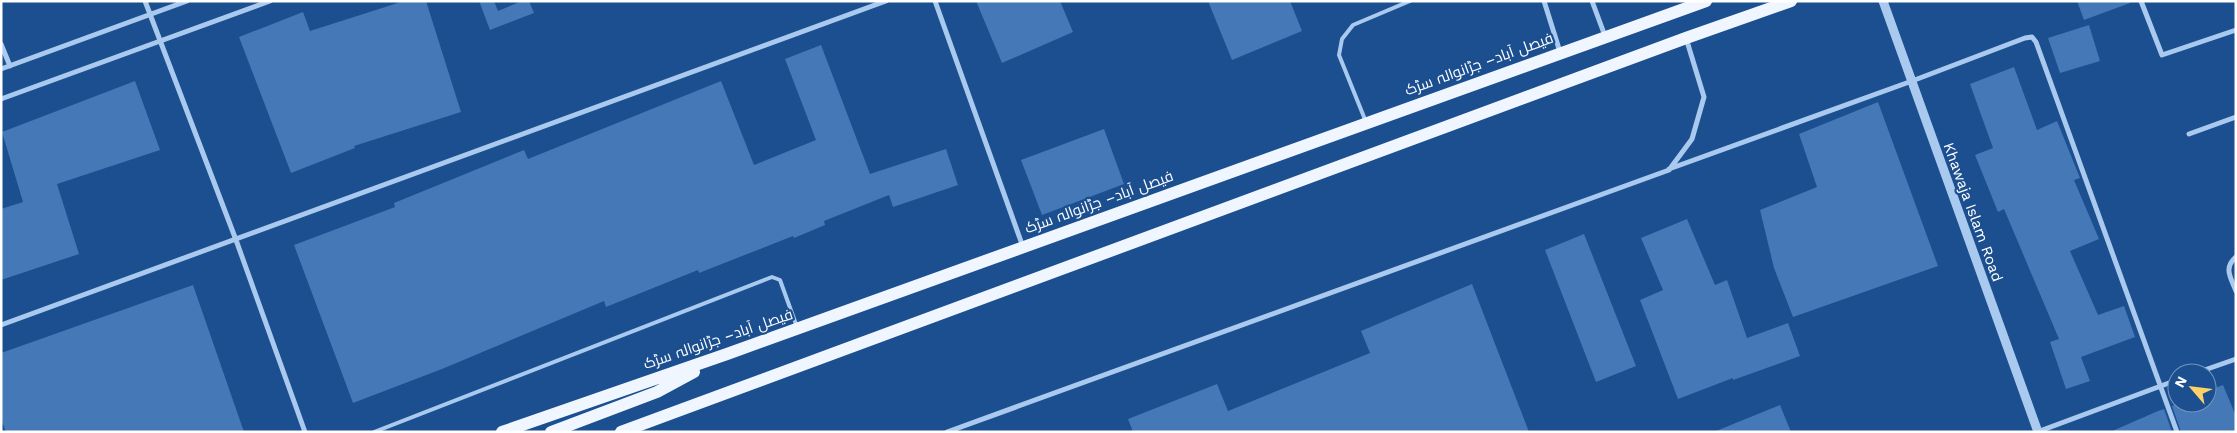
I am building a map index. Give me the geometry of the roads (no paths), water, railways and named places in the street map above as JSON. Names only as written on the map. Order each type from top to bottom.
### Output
[{"type":"main road","name":"فیصل آباد– جڑانوالہ سڑک","points":[[502,432],[727,354],[1560,52],[1706,1]]},
{"type":"main road","points":[[621,432],[1686,38],[1791,1]]},
{"type":"main road","points":[[551,432],[657,392],[727,354]]},
{"type":"street","points":[[145,1],[159,42],[236,240],[305,432]]},
{"type":"street","points":[[1,69],[187,1]]},
{"type":"street","points":[[1,100],[270,1]]},
{"type":"street","points":[[1,325],[886,1]]},
{"type":"street","points":[[935,1],[1023,247]]},
{"type":"street","points":[[1544,1],[1560,52]]},
{"type":"street","points":[[1592,1],[1606,36]]},
{"type":"street","name":"Khawaja Islam Road","points":[[1883,1],[2038,432]]},
{"type":"street","points":[[2140,1],[2162,55],[2236,30]]},
{"type":"street","points":[[1668,170],[1692,139],[1704,97],[1686,38]]},
{"type":"street","points":[[947,432],[1912,81],[2025,38],[2032,38],[2036,42],[2177,432]]},
{"type":"street","points":[[1,44],[10,66]]},
{"type":"street","points":[[2189,134],[2236,117]]},
{"type":"street","points":[[2236,257],[2230,262],[2228,270],[2236,291]]},
{"type":"street","points":[[2217,365],[2236,358]]},
{"type":"street","points":[[2038,432],[2167,384]]},
{"type":"lane","points":[[1366,122],[1339,55],[1342,39],[1352,25],[1410,1]]},
{"type":"lane","points":[[374,432],[772,277],[780,280],[798,328]]}]
